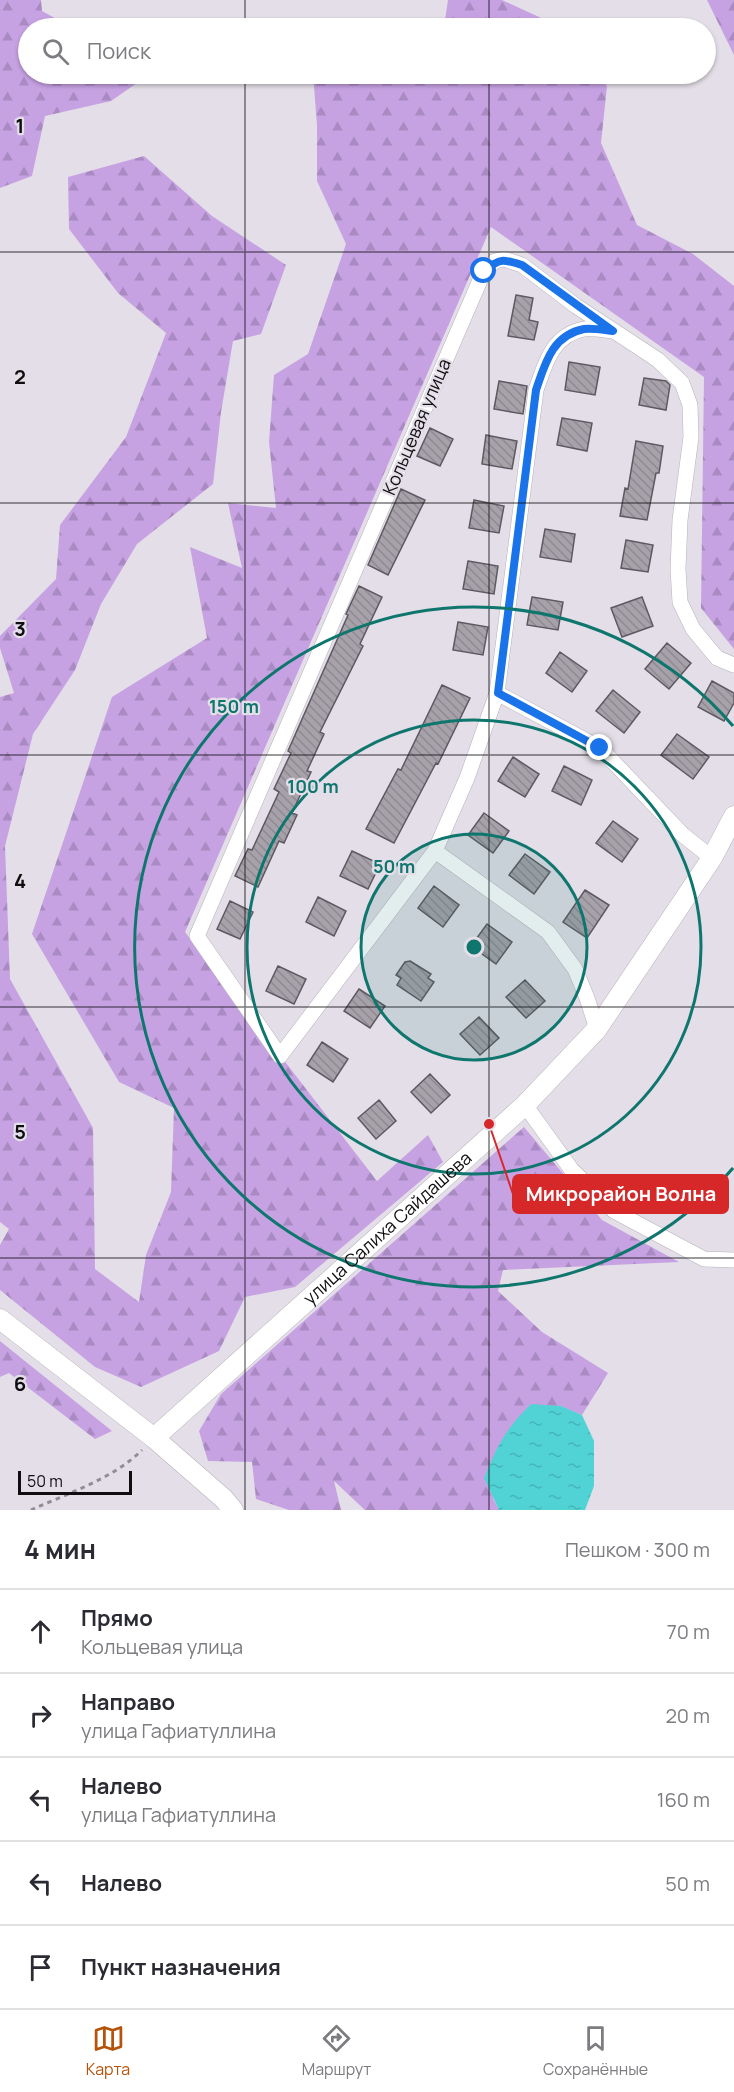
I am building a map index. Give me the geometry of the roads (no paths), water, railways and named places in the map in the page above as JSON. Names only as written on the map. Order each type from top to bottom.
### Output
[{"type":"street","name":"Кольцевая улица","points":[[435,851],[280,1056],[197,936],[484,271],[495,261],[504,259],[522,265],[613,331],[658,360],[682,383],[690,405],[692,437],[680,520],[678,570],[680,602],[693,629],[717,658],[734,665]]},
{"type":"street","points":[[597,1029],[575,969],[548,932],[435,851],[467,778],[498,693],[536,390],[549,352],[561,339],[584,329],[613,331]]},
{"type":"street","points":[[498,693],[600,748],[682,835],[712,858]]},
{"type":"street","name":"улица Салиха Сайдашева","points":[[154,1438],[525,1105],[597,1029],[712,858],[734,816]]},
{"type":"street","points":[[525,1105],[571,1169],[614,1211],[704,1259],[734,1260]]},
{"type":"street","points":[[0,1319],[154,1438],[224,1499],[233,1510]]},
{"type":"water","points":[[531,1404],[561,1406],[582,1415],[594,1441],[594,1486],[585,1510],[499,1510],[484,1478],[503,1438]]},
{"type":"place","name":"Микрорайон Волна","points":[[489,1124]]}]
